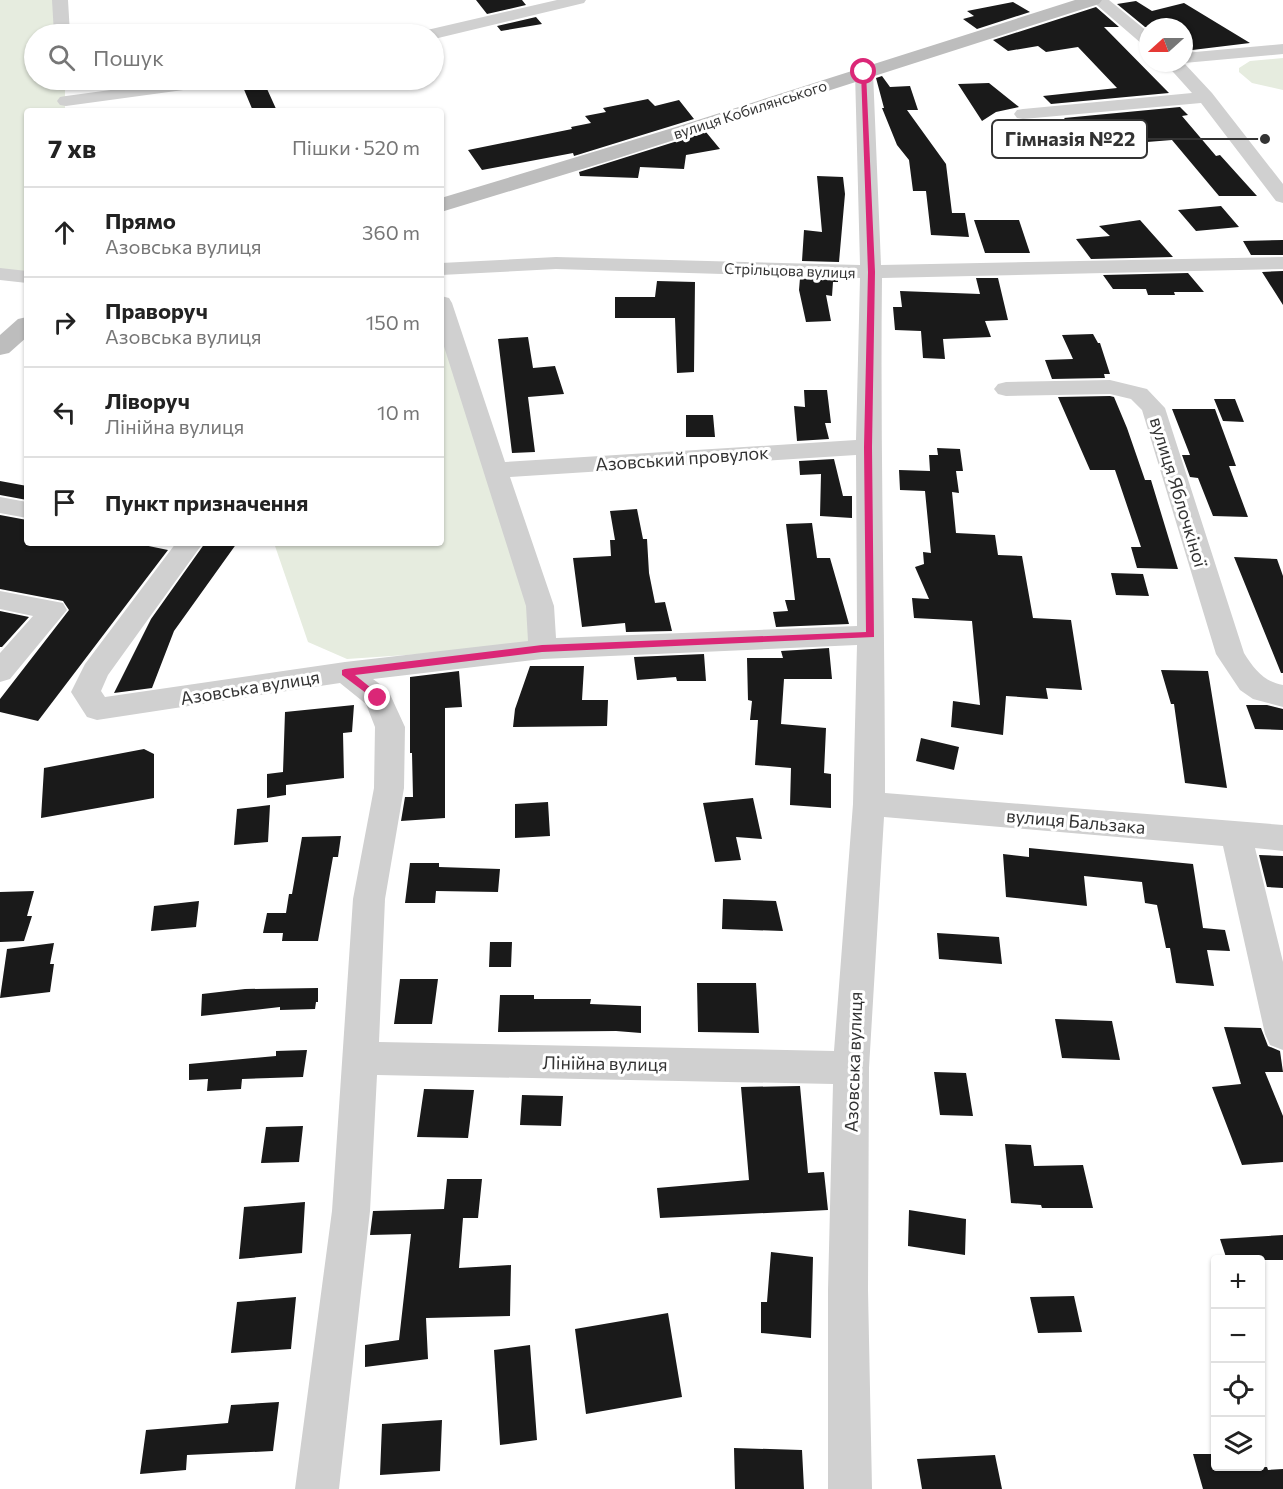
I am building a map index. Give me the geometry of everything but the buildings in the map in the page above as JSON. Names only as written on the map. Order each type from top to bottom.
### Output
[{"type":"main road","name":"вулиця Кобилянського","points":[[444,204],[588,162],[1094,0]]},
{"type":"main road","points":[[0,348],[24,327]]},
{"type":"street","points":[[60,0],[61,24]]},
{"type":"street","points":[[444,31],[578,0]]},
{"type":"street","points":[[1099,0],[1139,33]]},
{"type":"street","points":[[1193,57],[1283,50]]},
{"type":"street","name":"Азовська вулиця","points":[[850,1489],[848,1290],[851,1068],[869,804],[871,635],[868,447],[871,272],[864,72]]},
{"type":"street","points":[[1182,72],[1206,97],[1283,197]]},
{"type":"street","points":[[65,90],[66,106],[161,90]]},
{"type":"street","points":[[1023,114],[1206,97]]},
{"type":"street","name":"Стрільцова вулиця","points":[[444,269],[556,263],[871,272],[1283,263]]},
{"type":"street","points":[[0,274],[24,278]]},
{"type":"street","points":[[444,312],[540,606],[543,624],[542,649]]},
{"type":"street","name":"вулиця Яблочкіної","points":[[1006,389],[1110,387],[1139,394],[1153,408],[1230,654],[1246,681],[1259,690],[1283,696]]},
{"type":"street","name":"Азовський провулок","points":[[496,470],[868,447]]},
{"type":"street","points":[[0,505],[24,509]]},
{"type":"street","name":"Азовська вулиця","points":[[188,546],[95,670],[86,692],[97,709],[345,672],[542,649],[871,635]]},
{"type":"street","points":[[0,600],[53,610],[0,672]]},
{"type":"street","points":[[317,1489],[351,1210],[369,899],[389,788],[390,727],[378,698],[345,672]]},
{"type":"street","name":"вулиця Бальзака","points":[[869,804],[1283,838]]},
{"type":"street","points":[[1236,835],[1283,1034]]},
{"type":"street","name":"Лінійна вулиця","points":[[360,1058],[851,1068]]},
{"type":"shaded area","points":[[0,0],[60,0],[61,24],[24,24],[24,90],[65,90],[65,108],[24,108],[24,277],[0,274]]},
{"type":"shaded area","points":[[1283,58],[1283,90],[1252,83],[1239,72],[1239,68],[1250,61]]},
{"type":"shaded area","points":[[444,319],[533,627],[526,647],[347,659],[308,642],[275,546],[444,546]]},
{"type":"place","name":"Гімназія №22","points":[[1265,139]]},
{"type":"route","points":[[378,698],[345,672],[542,649],[871,635],[868,447],[871,272],[864,72]]}]
